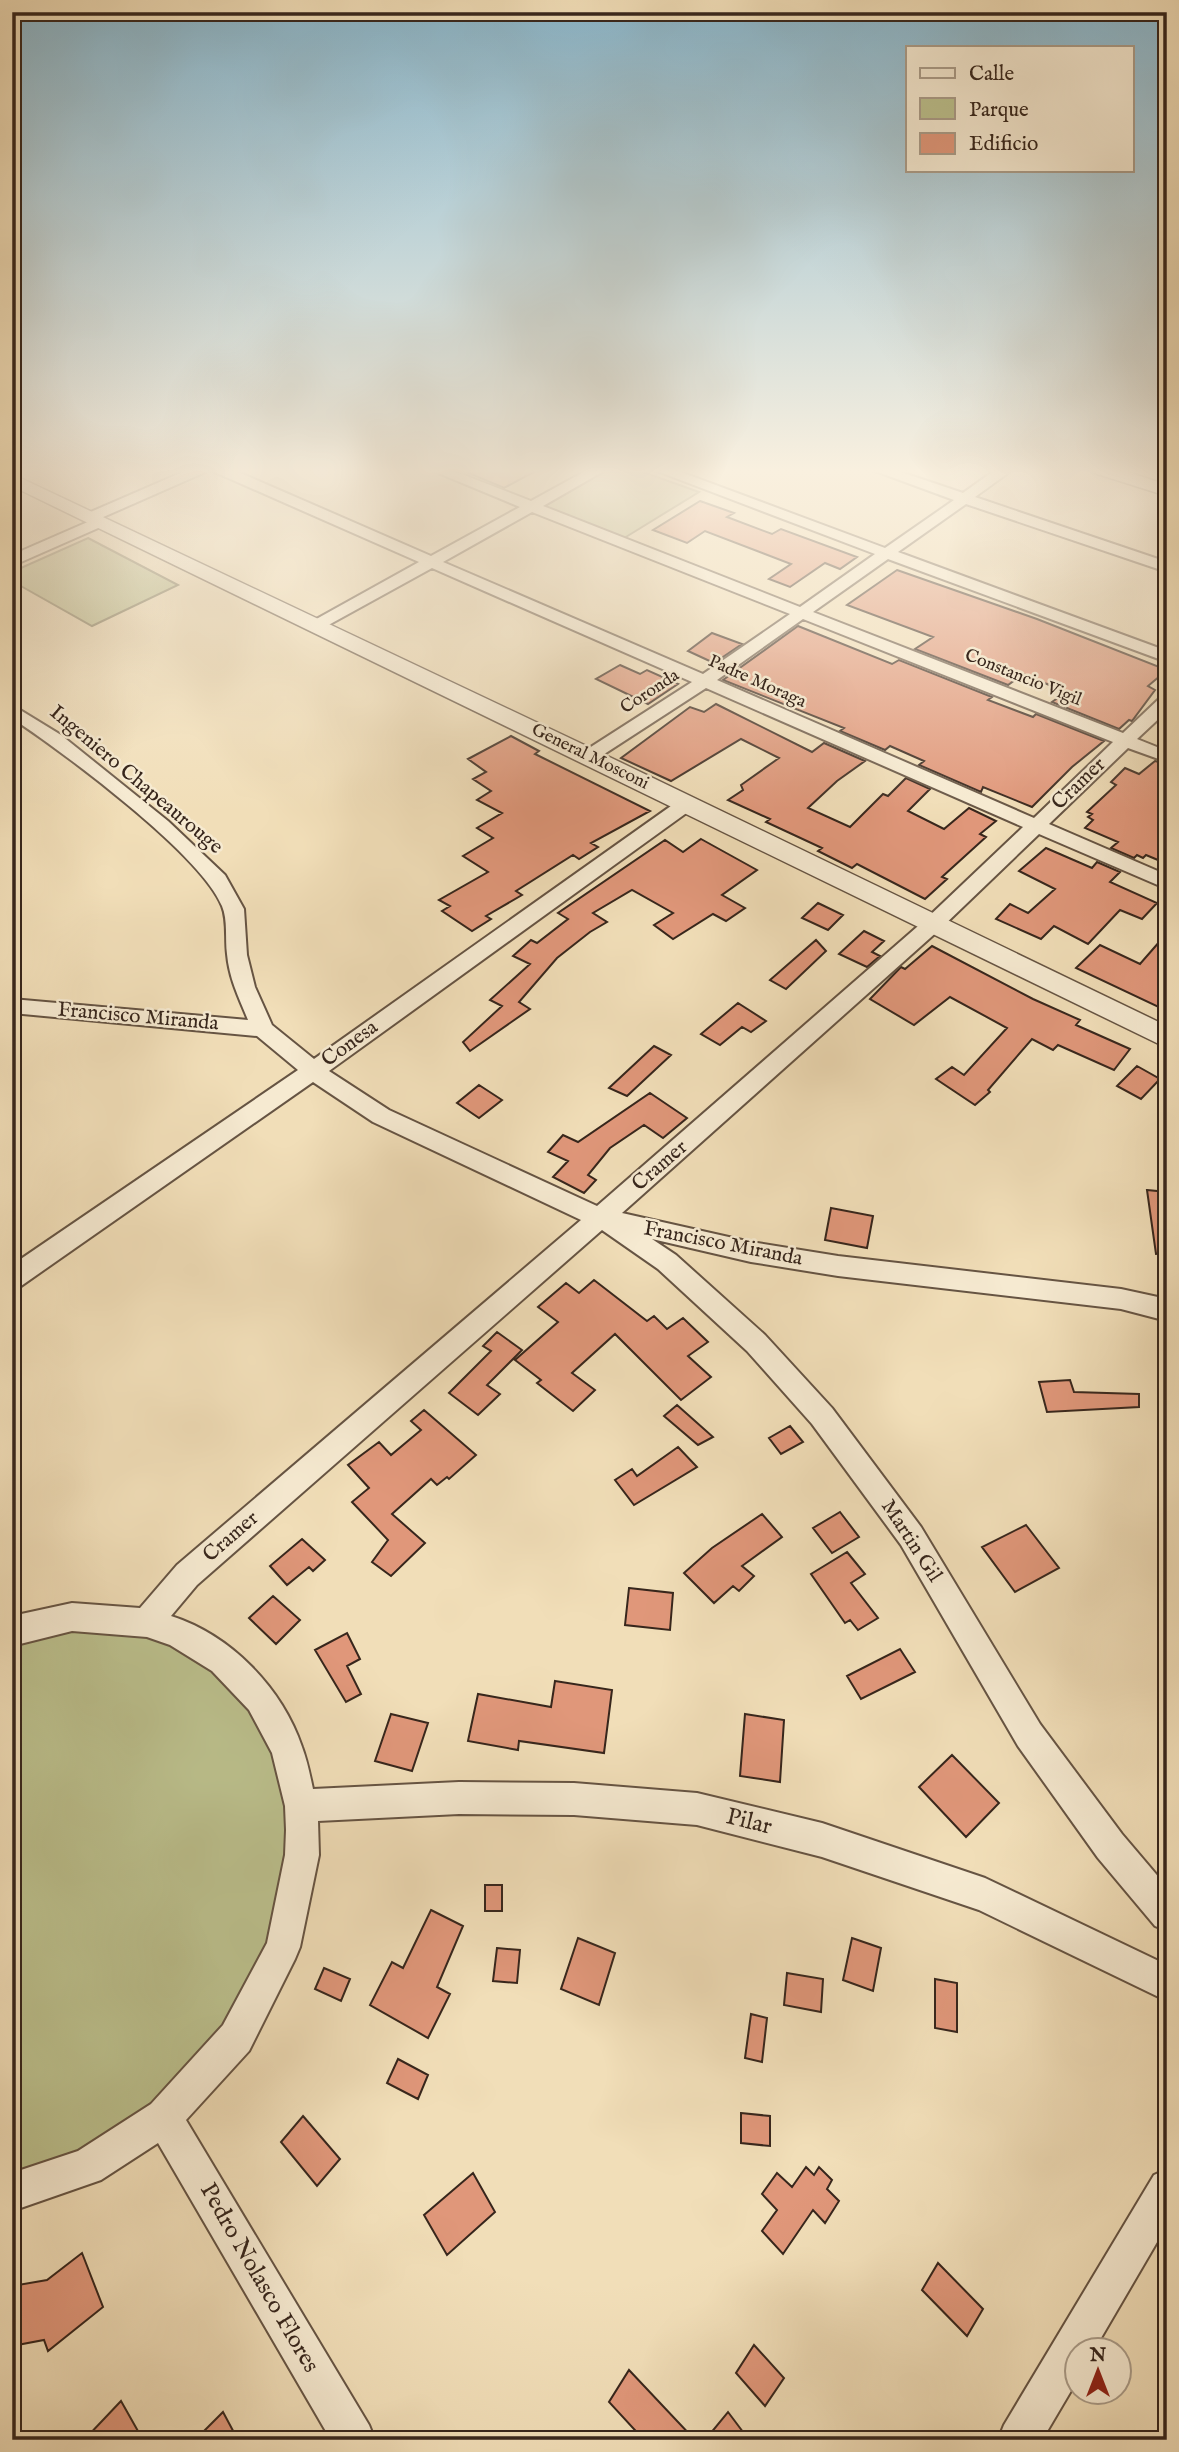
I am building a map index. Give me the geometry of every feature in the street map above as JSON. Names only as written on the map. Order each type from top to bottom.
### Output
[{"type":"street","name":"General Mosconi","points":[[228,582],[1167,1038]]},
{"type":"street","points":[[317,625],[393,582]]},
{"type":"street","name":"Padre Moraga","points":[[477,582],[1167,883]]},
{"type":"street","name":"Constancio Vigil","points":[[721,582],[1167,757]]},
{"type":"street","name":"Coronda","points":[[589,756],[705,681],[844,582]]},
{"type":"street","points":[[966,582],[1167,657]]},
{"type":"street","name":"Cramer","points":[[147,1623],[187,1575],[600,1218],[932,925],[1167,701]]},
{"type":"street","name":"Ingeniero Chapeaurouge","points":[[12,710],[55,739],[161,825],[218,878],[234,909],[237,955],[244,987],[263,1029],[313,1071]]},
{"type":"street","name":"Conesa","points":[[12,1279],[313,1071],[685,805]]},
{"type":"street","name":"Francisco Miranda","points":[[12,1006],[263,1029]]},
{"type":"street","name":"Francisco Miranda","points":[[313,1071],[382,1116],[600,1218],[776,1256],[838,1266],[1121,1299],[1167,1310]]},
{"type":"street","name":"Martin Gil","points":[[600,1218],[667,1262],[756,1343],[822,1416],[911,1536],[1028,1735],[1110,1846],[1167,1914]]},
{"type":"street","points":[[12,1631],[72,1617],[147,1623],[178,1633],[223,1660],[260,1699],[287,1748],[301,1806],[302,1855],[283,1947],[236,2038],[164,2117],[88,2167],[12,2192]]},
{"type":"street","name":"Pilar","points":[[301,1806],[458,1798],[574,1799],[697,1809],[822,1840],[985,1895],[1167,1984]]},
{"type":"street","name":"Pedro Nolasco Flores","points":[[164,2117],[354,2440]]},
{"type":"street","points":[[1018,2440],[1167,2188]]},
{"type":"green space","points":[[15,582],[173,582],[178,585],[92,626]]},
{"type":"green space","points":[[147,1623],[223,1660],[301,1806],[283,1947],[164,2117],[12,2192],[12,1631]]},
{"type":"building","points":[[778,582],[797,582],[790,587]]},
{"type":"building","points":[[879,582],[933,582],[1037,619],[1167,670],[1148,686],[1155,690],[1132,721],[1129,720],[1119,729],[1052,702],[1066,692],[1023,674],[1008,685],[915,649],[933,637],[847,605]]},
{"type":"building","points":[[798,626],[892,664],[899,660],[992,697],[988,700],[1033,717],[1036,714],[1104,741],[1072,767],[1032,807],[983,787],[981,792],[919,765],[924,761],[890,746],[885,750],[840,731],[844,728],[723,680]]},
{"type":"building","points":[[712,633],[742,644],[714,663],[688,651]]},
{"type":"building","points":[[620,665],[640,674],[647,670],[678,684],[648,704],[596,679]]},
{"type":"building","points":[[716,704],[812,752],[824,743],[865,761],[837,781],[808,808],[850,827],[883,794],[888,796],[906,778],[930,789],[908,811],[944,829],[969,808],[996,821],[980,834],[986,837],[942,877],[947,879],[925,899],[857,864],[852,868],[818,851],[822,848],[766,822],[770,819],[728,800],[743,790],[741,785],[779,758],[741,739],[671,781],[621,758],[690,707],[704,712]]},
{"type":"building","points":[[511,736],[539,751],[535,754],[650,811],[591,843],[598,847],[579,859],[573,855],[516,891],[522,895],[486,916],[491,919],[472,931],[442,911],[450,906],[439,900],[488,872],[463,856],[493,838],[477,828],[502,813],[477,800],[491,791],[473,779],[486,772],[468,759]]},
{"type":"building","points":[[1155,761],[1167,764],[1167,853],[1158,860],[1146,855],[1143,858],[1137,855],[1134,858],[1111,848],[1118,842],[1085,828],[1093,820],[1088,817],[1092,814],[1087,812],[1116,785],[1111,782],[1125,768],[1139,774]]},
{"type":"building","points":[[701,839],[757,870],[722,895],[745,908],[726,921],[713,914],[673,939],[654,925],[673,913],[632,890],[593,913],[607,922],[557,958],[519,1002],[530,1009],[470,1051],[463,1042],[502,1006],[490,1000],[530,964],[513,956],[531,940],[537,943],[568,919],[558,913],[665,840],[683,852]]},
{"type":"building","points":[[1046,848],[1092,868],[1097,862],[1120,872],[1110,882],[1157,903],[1142,919],[1120,910],[1088,944],[1054,926],[1041,939],[996,919],[1010,904],[1028,913],[1055,889],[1019,871]]},
{"type":"building","points":[[818,903],[843,915],[828,930],[802,918]]},
{"type":"building","points":[[864,931],[884,941],[872,952],[880,956],[867,967],[839,954]]},
{"type":"building","points":[[1167,933],[1167,1011],[1076,968],[1100,945],[1140,964]]},
{"type":"building","points":[[816,940],[826,951],[786,989],[770,980]]},
{"type":"building","points":[[932,946],[1033,999],[1080,1020],[1076,1025],[1130,1049],[1114,1070],[1058,1045],[1053,1050],[1032,1039],[988,1090],[990,1092],[975,1105],[936,1079],[952,1067],[964,1075],[1007,1028],[950,997],[914,1025],[870,999],[901,967],[905,969]]},
{"type":"building","points":[[738,1003],[766,1021],[751,1032],[742,1027],[720,1045],[701,1034]]},
{"type":"building","points":[[654,1046],[671,1055],[627,1096],[609,1088]]},
{"type":"building","points":[[1137,1066],[1160,1079],[1141,1099],[1117,1086]]},
{"type":"building","points":[[479,1085],[502,1100],[479,1118],[457,1103]]},
{"type":"building","points":[[650,1093],[687,1118],[663,1138],[644,1125],[610,1148],[588,1175],[596,1180],[584,1193],[553,1177],[568,1161],[548,1152],[563,1135],[578,1142]]},
{"type":"building","points":[[1147,1190],[1167,1192],[1167,1253],[1156,1254]]},
{"type":"building","points":[[831,1208],[873,1216],[867,1248],[825,1240]]},
{"type":"building","points":[[594,1280],[647,1321],[654,1316],[667,1329],[683,1318],[708,1342],[688,1356],[711,1377],[681,1400],[615,1334],[572,1373],[595,1390],[573,1411],[537,1383],[541,1380],[515,1360],[558,1322],[538,1307],[566,1283],[579,1293]]},
{"type":"building","points":[[497,1332],[522,1350],[487,1385],[500,1394],[478,1415],[449,1393],[491,1351],[483,1346]]},
{"type":"building","points":[[1070,1380],[1074,1392],[1139,1394],[1139,1407],[1047,1412],[1039,1382]]},
{"type":"building","points":[[677,1405],[713,1437],[698,1445],[664,1416]]},
{"type":"building","points":[[424,1410],[476,1455],[449,1479],[447,1477],[437,1485],[431,1479],[392,1514],[425,1543],[391,1576],[372,1562],[388,1540],[352,1502],[369,1488],[348,1465],[379,1442],[391,1455],[421,1430],[411,1421]]},
{"type":"building","points":[[790,1426],[803,1442],[781,1454],[769,1438]]},
{"type":"building","points":[[678,1447],[697,1467],[634,1505],[615,1480],[632,1469],[637,1476]]},
{"type":"building","points":[[840,1512],[859,1537],[832,1553],[813,1528]]},
{"type":"building","points":[[762,1514],[782,1537],[742,1566],[754,1576],[739,1591],[733,1586],[714,1603],[684,1573],[712,1548]]},
{"type":"building","points":[[1026,1525],[1059,1568],[1015,1592],[982,1547]]},
{"type":"building","points":[[302,1539],[325,1560],[313,1571],[309,1567],[287,1585],[270,1566]]},
{"type":"building","points":[[847,1552],[865,1574],[851,1583],[878,1618],[858,1630],[850,1620],[845,1623],[811,1574]]},
{"type":"building","points":[[629,1588],[673,1593],[670,1630],[625,1625]]},
{"type":"building","points":[[273,1596],[300,1620],[276,1644],[249,1618]]},
{"type":"building","points":[[347,1633],[360,1659],[347,1666],[361,1694],[346,1702],[315,1650]]},
{"type":"building","points":[[900,1649],[915,1672],[861,1699],[847,1676]]},
{"type":"building","points":[[555,1681],[612,1690],[604,1753],[519,1741],[518,1750],[468,1741],[478,1694],[551,1707]]},
{"type":"building","points":[[391,1714],[428,1723],[412,1771],[375,1761]]},
{"type":"building","points":[[745,1714],[784,1720],[780,1782],[740,1776]]},
{"type":"building","points":[[952,1755],[999,1803],[966,1837],[919,1787]]},
{"type":"building","points":[[485,1885],[502,1885],[502,1911],[485,1911]]},
{"type":"building","points":[[431,1910],[463,1926],[437,1987],[450,1994],[428,2038],[370,2005],[392,1962],[403,1968]]},
{"type":"building","points":[[578,1938],[615,1953],[599,2005],[561,1989]]},
{"type":"building","points":[[852,1938],[881,1948],[873,1991],[843,1980]]},
{"type":"building","points":[[497,1948],[520,1950],[517,1983],[493,1981]]},
{"type":"building","points":[[324,1968],[350,1979],[341,2001],[315,1989]]},
{"type":"building","points":[[787,1973],[823,1979],[821,2012],[784,2005]]},
{"type":"building","points":[[935,1979],[957,1983],[957,2032],[935,2028]]},
{"type":"building","points":[[751,2014],[767,2018],[762,2062],[745,2058]]},
{"type":"building","points":[[398,2059],[428,2075],[418,2099],[387,2083]]},
{"type":"building","points":[[741,2113],[770,2116],[770,2146],[741,2143]]},
{"type":"building","points":[[303,2116],[340,2159],[317,2186],[281,2142]]},
{"type":"building","points":[[806,2167],[814,2175],[819,2167],[832,2180],[827,2189],[839,2201],[825,2223],[813,2210],[783,2254],[762,2231],[777,2210],[762,2194],[777,2173],[792,2187]]},
{"type":"building","points":[[473,2173],[495,2212],[447,2255],[424,2215]]},
{"type":"building","points":[[82,2253],[103,2307],[48,2351],[44,2340],[12,2346],[12,2286],[47,2280]]},
{"type":"building","points":[[938,2263],[983,2309],[967,2336],[922,2290]]},
{"type":"building","points":[[754,2345],[784,2378],[765,2406],[736,2373]]},
{"type":"building","points":[[629,2370],[695,2440],[644,2440],[609,2402]]},
{"type":"building","points":[[121,2401],[143,2440],[84,2440]]},
{"type":"building","points":[[223,2412],[238,2440],[195,2440]]},
{"type":"building","points":[[728,2412],[749,2440],[705,2440]]}]
